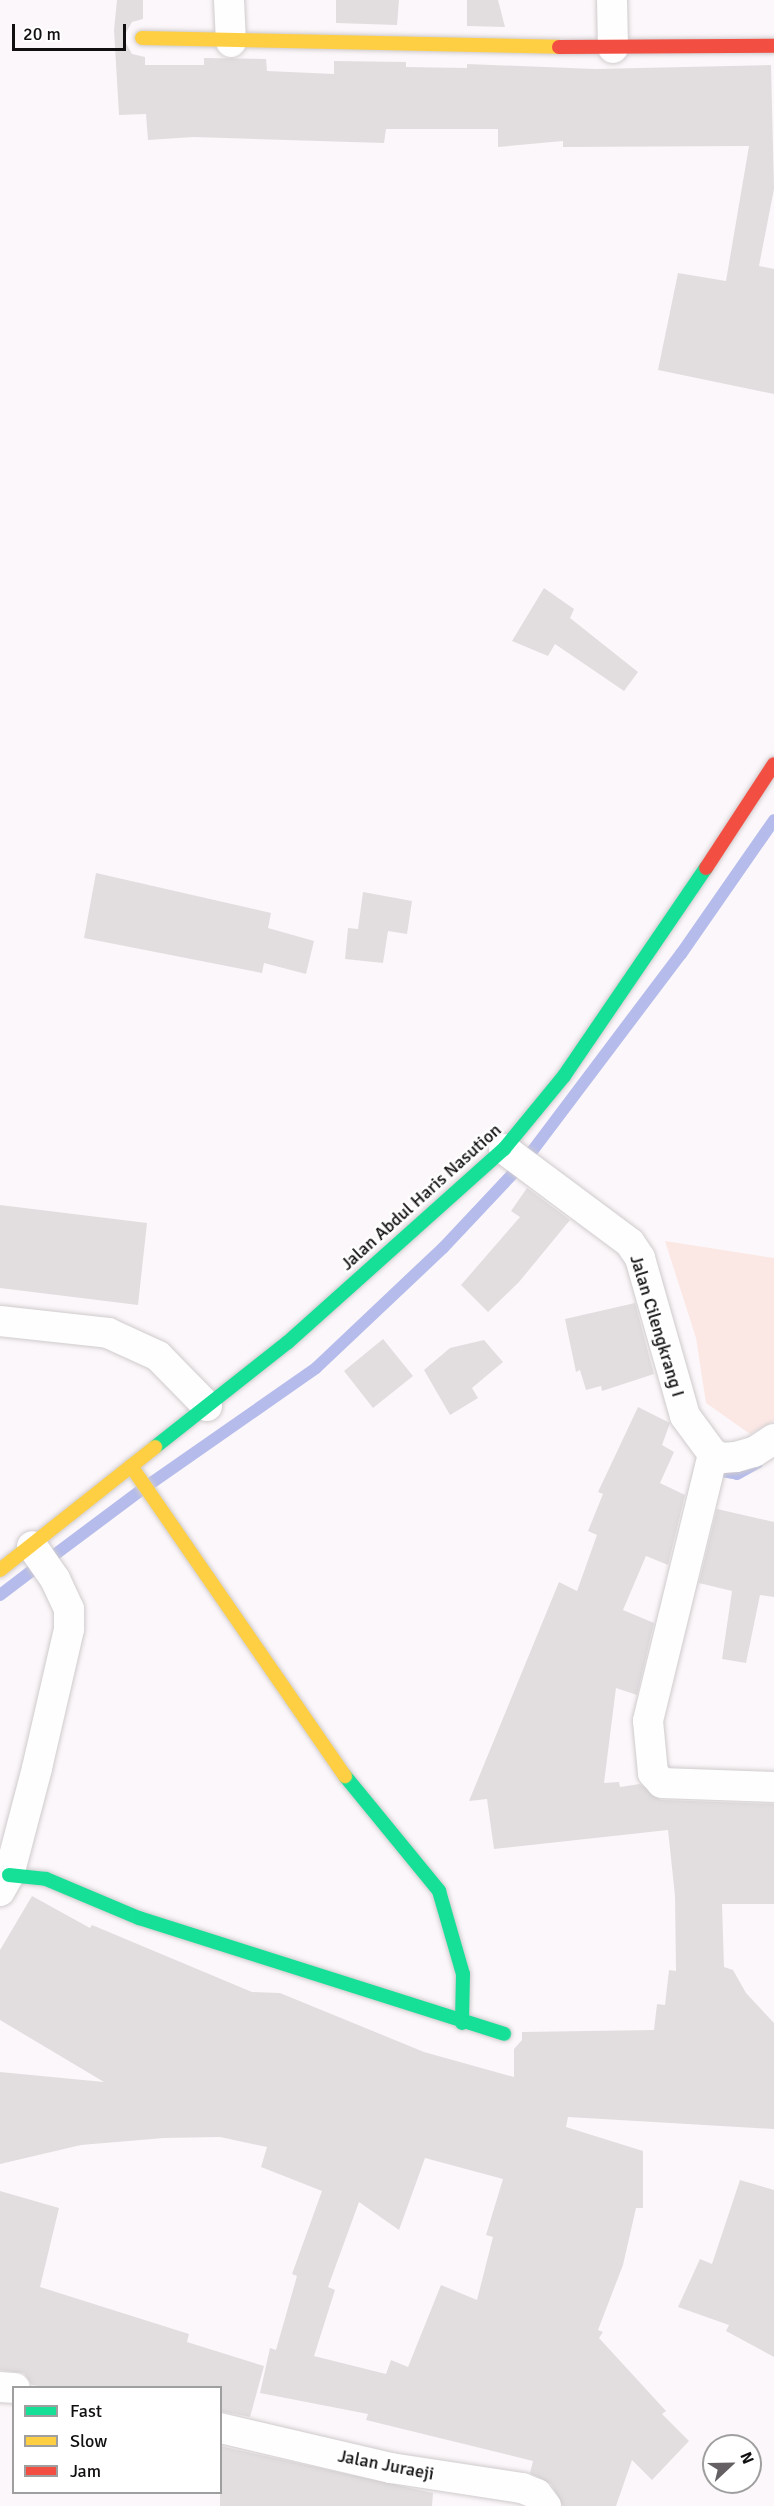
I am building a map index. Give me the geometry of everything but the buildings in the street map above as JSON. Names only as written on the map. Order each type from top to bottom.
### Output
[{"type":"main road","points":[[142,38],[231,42],[613,48],[774,45]]},
{"type":"main road","name":"Jalan Abdul Haris Nasution","points":[[0,1570],[288,1342],[504,1149],[564,1076],[632,982],[774,764]]},
{"type":"main road","points":[[131,1466],[323,1749],[439,1891],[463,1974],[462,2023]]},
{"type":"main road","points":[[4,1883],[46,1879],[139,1918],[462,2023],[504,2034]]},
{"type":"street","points":[[229,0],[231,42]]},
{"type":"street","points":[[612,0],[613,48]]},
{"type":"street","name":"Jalan Cilengkrang I","points":[[504,1149],[630,1243],[640,1258],[685,1416],[713,1454]]},
{"type":"street","points":[[0,1321],[108,1333],[158,1356],[207,1406]]},
{"type":"street","points":[[774,1439],[754,1452],[735,1457],[722,1458],[713,1454],[648,1721],[653,1773],[662,1783],[774,1787]]},
{"type":"street","points":[[4,1883],[69,1629],[69,1609],[55,1579],[32,1546]]},
{"type":"street","name":"Jalan Juraeji","points":[[222,2428],[391,2468],[522,2488],[537,2494],[546,2506]]},
{"type":"shaded area","points":[[665,1241],[774,1258],[774,1421],[750,1434],[706,1403],[696,1338]]},
{"type":"waterway","points":[[524,1162],[681,954],[774,820]]},
{"type":"waterway","points":[[147,1486],[316,1368],[443,1248],[522,1164]]},
{"type":"waterway","points":[[710,1469],[737,1474],[757,1463]]},
{"type":"waterway","points":[[45,1562],[144,1488]]},
{"type":"waterway","points":[[0,1595],[42,1563]]},
{"type":"traffic: fast","points":[[155,1447],[288,1342],[504,1149],[564,1076],[706,868]]},
{"type":"traffic: fast","points":[[345,1776],[439,1891],[463,1974],[462,2023]]},
{"type":"traffic: fast","points":[[9,1875],[46,1879],[139,1918],[504,2034]]},
{"type":"traffic: slow","points":[[142,38],[559,47]]},
{"type":"traffic: slow","points":[[0,1570],[155,1447]]},
{"type":"traffic: slow","points":[[131,1466],[345,1776]]},
{"type":"traffic: jam","points":[[559,47],[774,46]]},
{"type":"traffic: jam","points":[[706,868],[774,764]]}]
